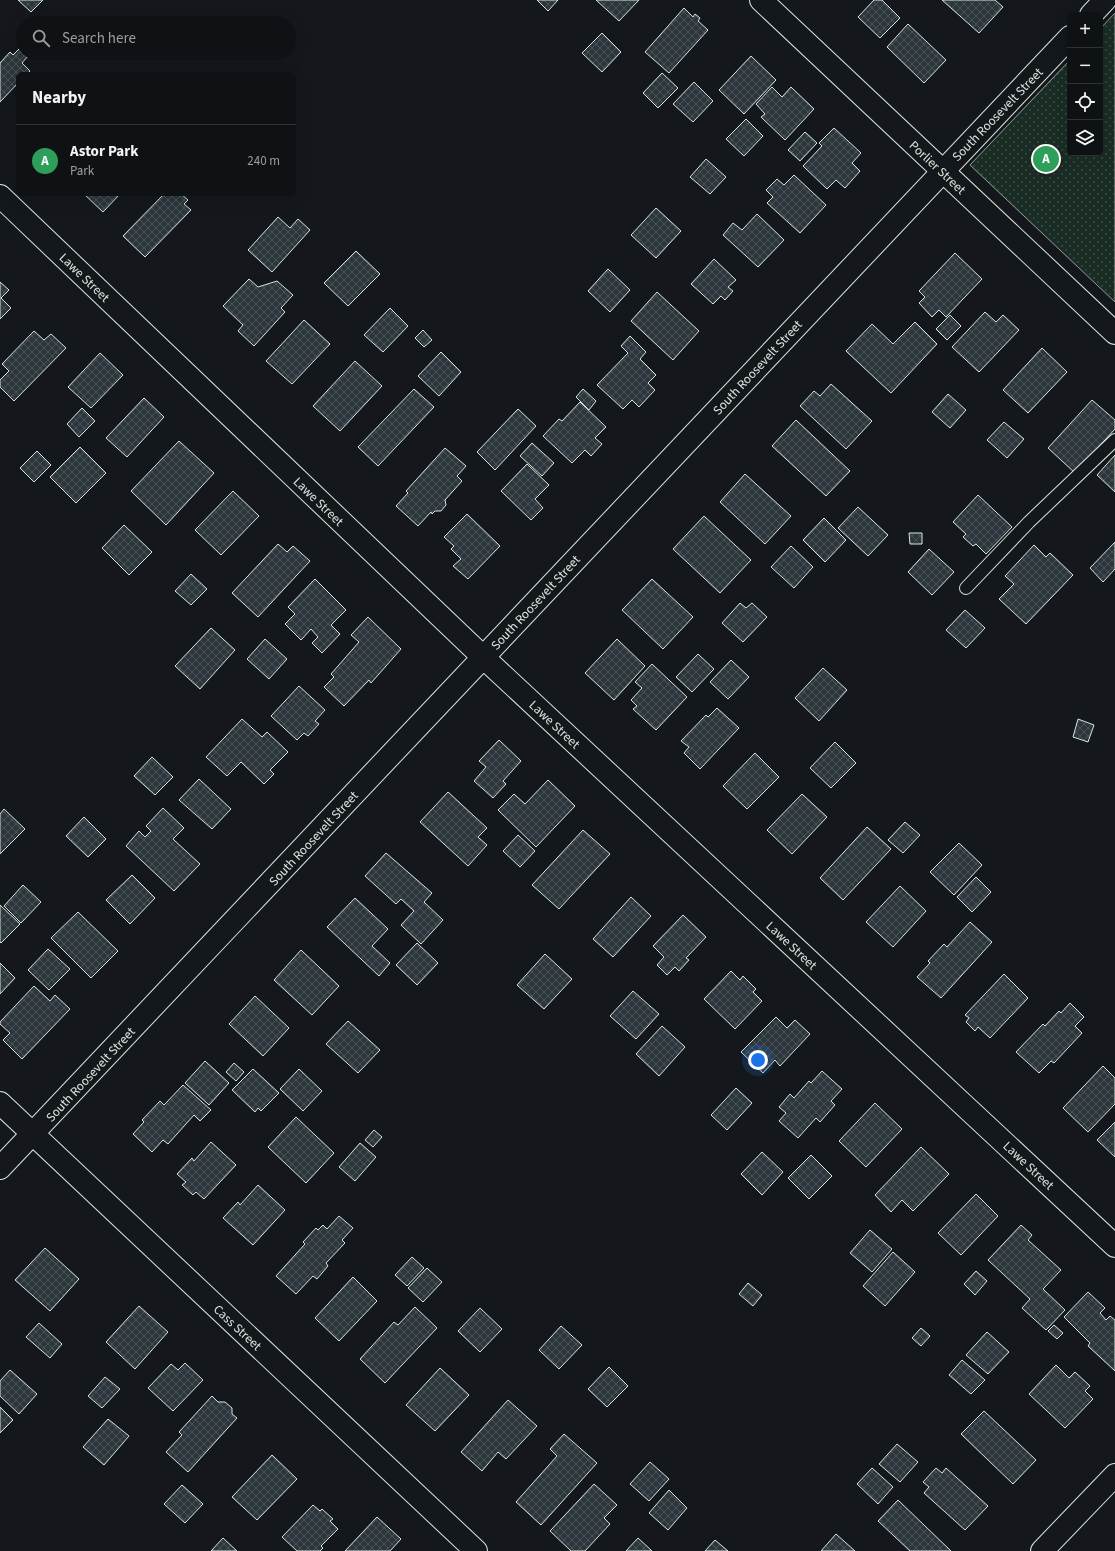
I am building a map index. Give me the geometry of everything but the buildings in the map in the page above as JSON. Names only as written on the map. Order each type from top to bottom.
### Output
[{"type":"street","name":"Porlier Street","points":[[761,0],[1115,333]]},
{"type":"street","points":[[1094,12],[1105,0]]},
{"type":"street","name":"South Roosevelt Street","points":[[0,1168],[1067,40]]},
{"type":"street","name":"Lawe Street","points":[[0,196],[483,657],[1115,1246]]},
{"type":"street","name":"Cass Street","points":[[0,1103],[476,1551]]},
{"type":"street","points":[[1042,1551],[1115,1475]]},
{"type":"lane","points":[[966,588],[1029,522],[1115,440]]},
{"type":"green space","points":[[1115,13],[1115,302],[970,165],[1067,63],[1067,156],[1103,156],[1103,26]]},
{"type":"place","name":"Astor Park","points":[[1046,159]]}]
